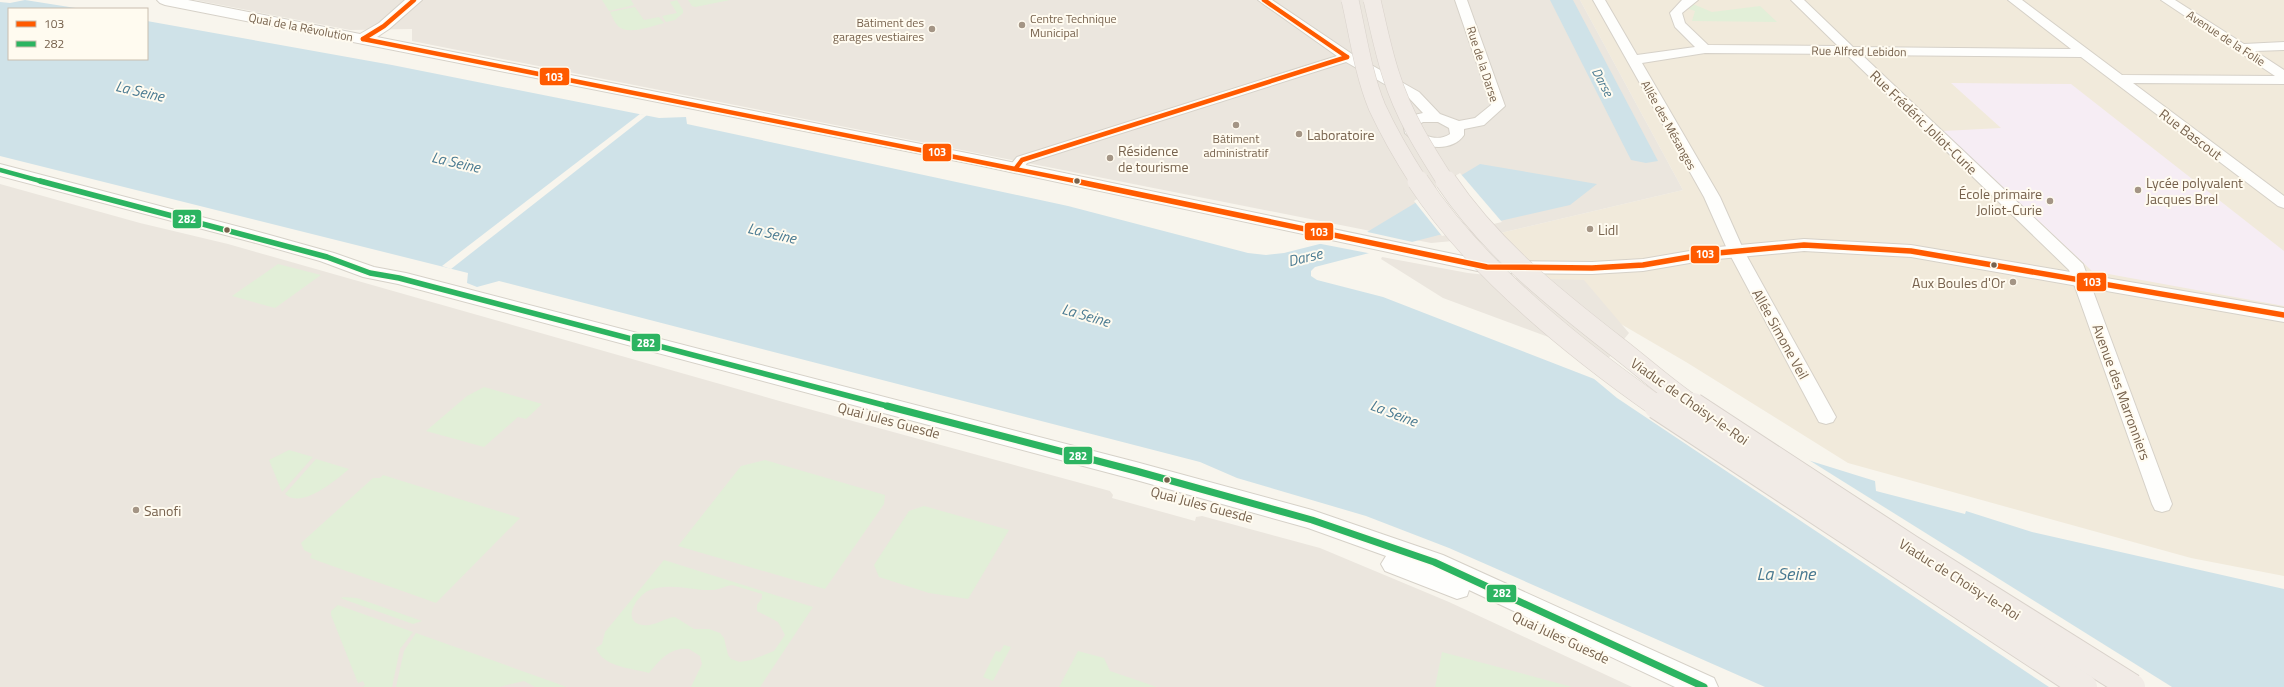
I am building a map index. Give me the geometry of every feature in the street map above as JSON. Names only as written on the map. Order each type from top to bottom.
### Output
[{"type":"highway","name":"Viaduc de Choisy-le-Roi","points":[[1350,0],[1366,70],[1377,106],[1404,158],[1439,209],[1477,253],[1520,295],[1590,357],[1657,406],[2084,687]]},
{"type":"highway","name":"Viaduc de Choisy-le-Roi","points":[[1372,0],[1391,75],[1405,111],[1423,147],[1462,205],[1501,248],[1550,295],[1687,402],[1910,548],[2132,687]]},
{"type":"main road","name":"Quai de la Révolution","points":[[165,0],[1016,168],[1329,235],[1487,266],[1592,268],[1643,264],[1736,251],[1804,245],[1911,250],[2284,315]]},
{"type":"main road","points":[[363,39],[384,26],[414,0]]},
{"type":"main road","name":"Quai Jules Guesde","points":[[0,170],[267,240],[327,257],[354,269],[399,278],[574,323],[1312,520],[1434,562],[1704,687]]},
{"type":"main road","name":"Quai Jules Guesde","points":[[0,179],[155,222],[172,224],[244,242],[371,281],[438,295],[1256,518],[1344,546],[1444,582],[1668,687]]},
{"type":"street","points":[[1264,0],[1347,57],[1414,95],[1435,117]]},
{"type":"street","name":"Rue de la Darse","points":[[1456,126],[1479,122],[1498,106],[1462,0]]},
{"type":"street","name":"Allée des Mésanges","points":[[1599,0],[1712,197],[1736,251]]},
{"type":"street","points":[[1692,0],[1684,4],[1676,13],[1679,24],[1705,49]]},
{"type":"street","name":"Rue Frédéric Joliot-Curie","points":[[1797,0],[2076,268],[2081,280]]},
{"type":"street","name":"Rue Bascout","points":[[2014,0],[2284,203]]},
{"type":"street","name":"Avenue de la Folie","points":[[2167,0],[2284,76]]},
{"type":"street","points":[[2241,48],[2284,46]]},
{"type":"street","name":"Rue Alfred Lebidon","points":[[1633,60],[1705,49],[2085,53]]},
{"type":"street","points":[[1016,168],[1022,160],[1347,57]]},
{"type":"street","points":[[2119,79],[2284,80]]},
{"type":"street","points":[[1426,117],[1435,117],[1451,122],[1456,126],[1458,135],[1443,142],[1424,140],[1410,130],[1409,127],[1414,120],[1426,117]]},
{"type":"street","name":"Allée Simone Veil","points":[[1736,251],[1826,417]]},
{"type":"street","name":"Avenue des Marronniers","points":[[2081,280],[2162,504]]},
{"type":"shaded area","points":[[195,0],[1580,0],[1683,190],[1475,239],[1431,243],[412,41],[412,29],[350,30]]},
{"type":"shaded area","points":[[1580,0],[2284,0],[2284,576],[2191,558],[1848,463],[1686,362],[1475,239],[1683,190]]},
{"type":"shaded area","name":"Lycée polyvalent Jacques Brel","points":[[1951,83],[2071,84],[2284,251],[2284,306],[2092,271],[1943,131],[2001,128]]},
{"type":"shaded area","points":[[0,184],[140,223],[228,244],[783,402],[1110,491],[1113,495],[1112,498],[1195,521],[1196,517],[1202,516],[1320,548],[1449,602],[1632,687],[0,687]]},
{"type":"shaded area","points":[[1382,257],[1468,273],[1516,278],[1584,280],[1629,333],[1608,359],[1443,298],[1381,259]]},
{"type":"green space","points":[[602,0],[631,0],[634,5],[609,11]]},
{"type":"green space","points":[[677,0],[683,10],[683,13],[675,20],[666,22],[662,16],[677,13],[670,2]]},
{"type":"green space","points":[[688,0],[730,0],[695,7],[692,6]]},
{"type":"green space","points":[[1693,4],[1712,12],[1760,6],[1777,22],[1692,21],[1695,11],[1686,8]]},
{"type":"green space","points":[[635,7],[644,20],[659,17],[664,23],[633,30],[622,29],[614,21],[610,12]]},
{"type":"green space","points":[[278,264],[321,275],[275,308],[232,296]]},
{"type":"green space","points":[[484,387],[542,404],[526,419],[518,417],[484,447],[426,431],[467,396]]},
{"type":"green space","points":[[289,450],[313,457],[282,492],[269,460]]},
{"type":"green space","points":[[316,459],[349,469],[328,486],[310,496],[292,498],[285,494]]},
{"type":"green space","points":[[765,460],[885,495],[884,504],[825,589],[678,546],[741,466]]},
{"type":"green space","points":[[383,475],[520,518],[436,603],[310,558],[312,554],[304,550],[301,543],[373,478],[380,478]]},
{"type":"green space","points":[[924,506],[1009,530],[968,599],[929,593],[879,577],[874,565],[909,511]]},
{"type":"green space","points":[[664,560],[813,607],[760,687],[691,687],[702,664],[700,656],[689,649],[676,650],[666,655],[649,673],[618,666],[605,659],[596,648],[602,644],[605,632]],"holes":[[[732,585],[762,594],[762,598],[757,605],[757,611],[778,622],[785,635],[774,651],[751,660],[740,662],[731,659],[728,655],[724,638],[720,633],[709,629],[694,629],[675,617],[655,624],[643,625],[636,623],[632,614],[633,608],[640,597],[650,590],[658,588],[674,587],[714,590]]]},
{"type":"green space","points":[[340,598],[357,598],[422,621],[413,624]]},
{"type":"green space","points":[[338,605],[413,632],[400,649],[392,687],[362,687],[365,685],[363,681],[358,683],[331,615],[331,611]]},
{"type":"green space","points":[[416,633],[567,687],[535,687],[524,681],[499,687],[396,687],[404,651]]},
{"type":"green space","points":[[1004,645],[1011,647],[993,681],[983,677],[996,651],[1000,652]]},
{"type":"green space","points":[[1078,651],[1104,658],[1110,671],[1157,687],[1059,687]]},
{"type":"green space","points":[[1442,652],[1572,687],[1435,687]]},
{"type":"water","name":"La Seine","points":[[25,0],[76,8],[8,8],[8,60],[148,60],[148,21],[392,65],[659,118],[686,117],[687,124],[1068,206],[1248,253],[1266,255],[1284,253],[1367,232],[1480,164],[1597,184],[1570,205],[1439,235],[1315,267],[1311,271],[1311,276],[1317,280],[1383,297],[1785,453],[1875,481],[1876,491],[1965,514],[1966,511],[2032,532],[2284,589],[2284,687],[1765,687],[1449,548],[1366,516],[1237,478],[1200,462],[499,281],[477,287],[467,283],[468,273],[0,156],[0,2],[10,3]]},
{"type":"water","name":"Darse","points":[[1550,0],[1573,0],[1658,161],[1646,163],[1631,160]]},
{"type":"pier","points":[[640,114],[647,115],[451,269],[442,266]]},
{"type":"pier","points":[[1460,173],[1502,222],[1442,236],[1414,201]]},
{"type":"pier","points":[[1363,231],[1417,243],[1373,254],[1316,243]]},
{"type":"pier","points":[[1593,378],[1804,457],[2172,687],[2049,687],[1617,398]]},
{"type":"transit line","name":"103","points":[[363,39],[384,26],[414,0]]},
{"type":"transit line","name":"103","points":[[1264,0],[1347,57]]},
{"type":"transit line","name":"103","points":[[363,39],[982,161],[1487,267],[1592,268],[1643,265],[1707,254],[1804,245],[1911,251],[2284,315]]},
{"type":"transit line","name":"103","points":[[1016,168],[1022,160],[1347,57]]},
{"type":"transit line","name":"282","points":[[0,170],[259,238],[327,257],[370,273],[399,278],[1136,471],[1312,520],[1434,562],[1704,687]]},
{"type":"place","name":"Centre Technique Municipal","points":[[1022,25]]},
{"type":"place","name":"Bâtiment des garages vestiaires","points":[[932,29]]},
{"type":"place","name":"Bâtiment administratif","points":[[1236,125]]},
{"type":"place","name":"Laboratoire","points":[[1299,134]]},
{"type":"place","name":"Résidence de tourisme","points":[[1110,158]]},
{"type":"place","name":"Lycée polyvalent Jacques Brel","points":[[2138,190]]},
{"type":"place","name":"École primaire Joliot-Curie","points":[[2050,201]]},
{"type":"place","name":"Lidl","points":[[1590,229]]},
{"type":"place","name":"Aux Boules d'Or","points":[[2013,282]]},
{"type":"place","name":"Sanofi","points":[[136,510]]}]
